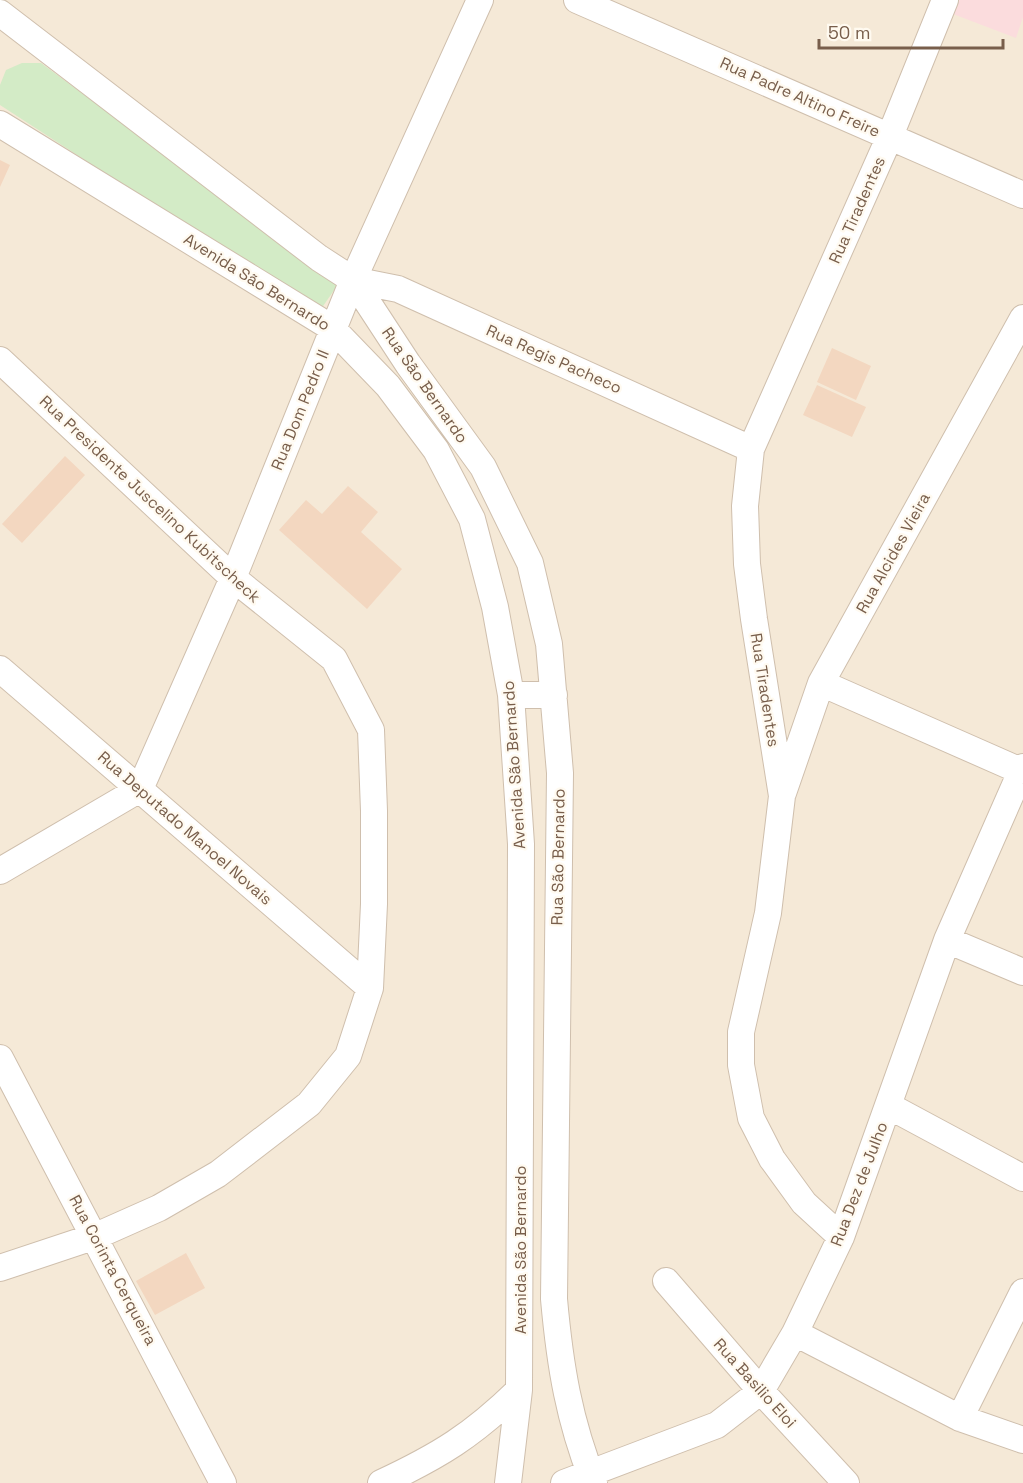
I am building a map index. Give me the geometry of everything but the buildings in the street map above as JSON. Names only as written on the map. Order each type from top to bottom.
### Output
[{"type":"street","name":"Rua Dom Pedro II","points":[[140,789],[233,578],[332,328],[480,0]]},
{"type":"street","name":"Rua Padre Altino Freire","points":[[577,0],[1023,195]]},
{"type":"street","name":"Rua Tiradentes","points":[[841,1237],[804,1203],[772,1160],[751,1118],[741,1065],[741,1032],[768,913],[782,796],[747,564],[745,506],[751,449],[890,136],[945,0]]},
{"type":"street","points":[[2,12],[319,258],[353,280]]},
{"type":"street","name":"Avenida São Bernardo","points":[[0,124],[332,328],[388,386],[436,450],[472,519],[495,607],[511,695],[521,844],[519,1390],[508,1483]]},
{"type":"street","name":"Rua Regis Pacheco","points":[[353,280],[398,289],[751,449]]},
{"type":"street","name":"Rua São Bernardo","points":[[353,280],[408,364],[483,467],[530,563],[549,644],[560,773],[554,1299],[560,1368],[570,1414],[592,1478]]},
{"type":"street","name":"Rua Alcides Vieira","points":[[782,796],[821,683],[1023,318]]},
{"type":"street","name":"Rua Presidente Juscelino Kubitscheck","points":[[0,360],[233,578],[334,659],[371,730],[374,904],[370,988],[348,1056],[309,1104],[218,1174],[159,1208],[96,1236],[0,1268]]},
{"type":"street","name":"Rua Deputado Manoel Novais","points":[[0,669],[370,988]]},
{"type":"street","points":[[821,683],[1022,769]]},
{"type":"street","points":[[511,695],[554,695]]},
{"type":"street","name":"Rua Dez de Julho","points":[[564,1483],[592,1478],[717,1425],[761,1391],[795,1332],[841,1237],[948,940],[1022,769]]},
{"type":"street","points":[[0,871],[140,789]]},
{"type":"street","points":[[948,940],[1023,972]]},
{"type":"street","name":"Rua Corinta Cerqueira","points":[[0,1058],[96,1236],[224,1483]]},
{"type":"street","points":[[890,1106],[1023,1178]]},
{"type":"street","name":"Rua Basilio Eloi","points":[[666,1281],[761,1391],[846,1483]]},
{"type":"street","points":[[960,1418],[1023,1292]]},
{"type":"street","points":[[795,1332],[960,1418],[1023,1440]]},
{"type":"street","points":[[381,1483],[433,1459],[485,1424],[519,1390]]},
{"type":"shaded area","points":[[0,0],[1023,0],[1023,1483],[0,1483]]},
{"type":"shaded area","points":[[935,0],[1023,0],[1023,17],[1016,38],[932,6]]},
{"type":"green space","points":[[22,63],[41,63],[339,283],[319,312],[0,105],[0,85],[6,70]]}]
